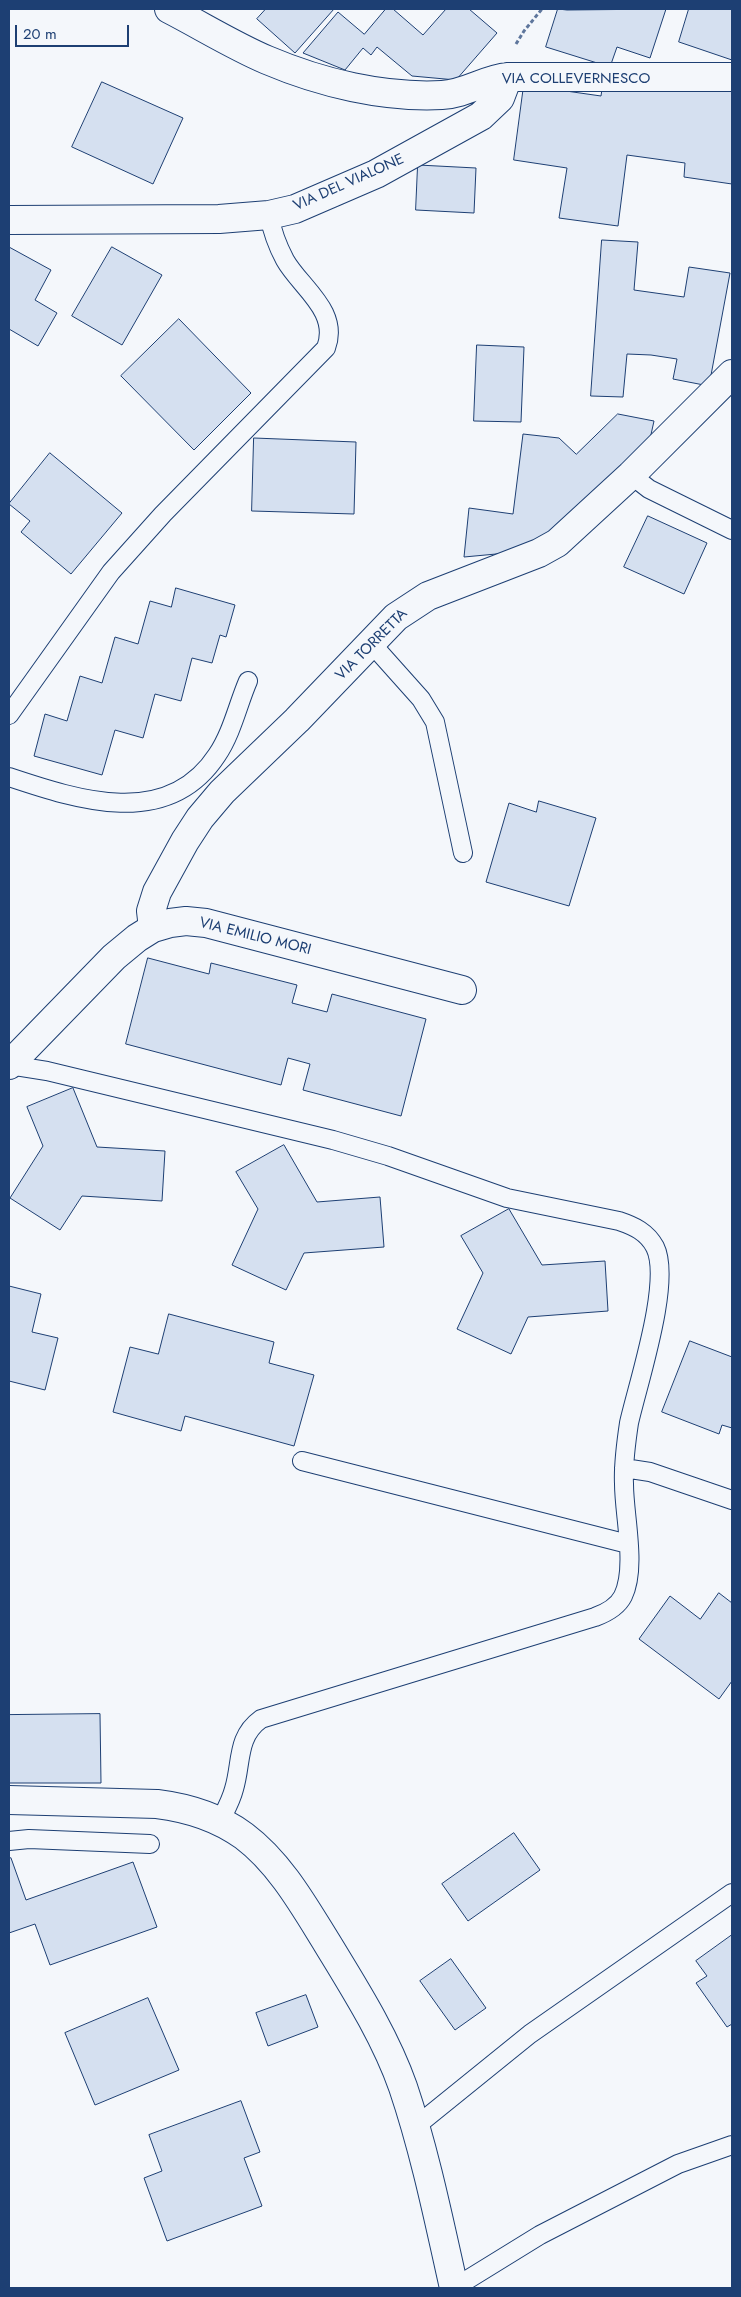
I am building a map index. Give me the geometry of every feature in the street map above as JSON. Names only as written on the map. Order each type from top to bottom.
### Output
[{"type":"street","name":"VIA COLLEVERNESCO","points":[[169,9],[267,60],[336,83],[398,93],[442,95],[458,93],[496,79],[508,78],[732,77]]},
{"type":"street","name":"VIA DEL VIALONE","points":[[9,220],[218,219],[269,215],[304,206],[362,181],[470,123],[497,102],[506,87],[508,78]]},
{"type":"street","name":"VIA TORRETTA","points":[[154,928],[151,911],[157,892],[184,841],[200,818],[222,792],[401,614],[428,596],[552,546],[579,524],[631,475],[732,374]]},
{"type":"street","name":"VIA EMILIO MORI","points":[[9,1065],[114,957],[137,938],[154,928],[186,921],[206,924],[462,990]]},
{"type":"street","points":[[9,1800],[157,1804],[187,1808],[220,1821],[244,1836],[267,1857],[310,1916],[352,1984],[383,2042],[402,2087],[415,2127],[431,2186],[454,2288]]},
{"type":"lane","points":[[9,715],[111,572],[162,514],[326,348],[329,330],[325,315],[285,261],[275,240],[269,215]]},
{"type":"lane","points":[[631,475],[650,489],[732,530]]},
{"type":"lane","points":[[371,644],[421,699],[435,722],[463,853]]},
{"type":"lane","points":[[9,777],[42,788],[113,804],[138,803],[162,798],[198,777],[218,754],[248,680]]},
{"type":"lane","points":[[9,1065],[47,1071],[333,1140],[388,1156],[507,1198],[619,1221],[640,1229],[656,1248],[660,1261],[660,1289],[629,1423],[624,1468],[628,1575],[625,1591],[620,1600],[603,1614],[261,1719],[251,1728],[242,1743],[235,1788],[220,1821]]},
{"type":"lane","points":[[302,1460],[628,1544]]},
{"type":"lane","points":[[624,1468],[650,1472],[732,1500]]},
{"type":"lane","points":[[9,1841],[29,1839],[150,1844]]},
{"type":"lane","points":[[415,2127],[530,2034],[732,1893]]},
{"type":"lane","points":[[454,2288],[540,2235],[678,2164],[732,2145]]},
{"type":"building","points":[[266,9],[334,9],[295,53],[257,19]]},
{"type":"building","points":[[386,9],[393,9],[423,35],[446,9],[469,9],[497,33],[456,80],[412,76],[377,47],[371,55],[363,48],[345,70],[303,53],[338,12],[364,34]]},
{"type":"building","points":[[558,9],[666,9],[650,58],[617,47],[610,67],[546,47]]},
{"type":"building","points":[[689,9],[732,9],[732,60],[679,42]]},
{"type":"building","points":[[102,82],[183,118],[153,184],[72,147]]},
{"type":"building","points":[[524,85],[601,96],[602,89],[732,89],[732,184],[684,177],[685,163],[627,155],[618,226],[559,218],[567,168],[514,160]]},
{"type":"building","points":[[418,165],[476,168],[474,213],[416,210]]},
{"type":"building","points":[[602,240],[638,242],[634,290],[684,297],[689,267],[730,273],[709,386],[673,379],[677,359],[627,354],[623,397],[591,396]]},
{"type":"building","points":[[9,247],[51,270],[35,300],[57,313],[38,346],[9,329]]},
{"type":"building","points":[[112,247],[162,275],[122,345],[72,316]]},
{"type":"building","points":[[179,319],[251,393],[194,450],[121,376]]},
{"type":"building","points":[[477,345],[524,347],[521,422],[474,421]]},
{"type":"building","points":[[618,414],[654,421],[650,439],[550,535],[507,553],[464,557],[469,508],[513,514],[523,434],[559,438],[576,454]]},
{"type":"building","points":[[254,438],[356,442],[354,514],[252,511]]},
{"type":"building","points":[[50,453],[122,513],[71,574],[21,532],[30,521],[9,504]]},
{"type":"building","points":[[648,516],[707,543],[684,594],[624,567]]},
{"type":"building","points":[[176,588],[235,605],[226,637],[220,635],[212,663],[192,658],[181,701],[155,694],[143,738],[115,730],[102,775],[34,756],[45,714],[67,721],[80,676],[102,683],[115,637],[138,644],[150,601],[171,607]]},
{"type":"building","points":[[539,801],[596,818],[569,906],[486,882],[509,803],[536,812]]},
{"type":"building","points":[[148,958],[209,974],[211,963],[297,985],[292,1003],[327,1012],[332,994],[426,1019],[401,1116],[303,1090],[310,1064],[288,1058],[281,1085],[126,1044]]},
{"type":"building","points":[[73,1088],[97,1147],[165,1151],[162,1201],[82,1196],[60,1230],[10,1198],[43,1146],[27,1107]]},
{"type":"building","points":[[284,1145],[317,1202],[380,1197],[384,1247],[304,1253],[286,1290],[232,1265],[258,1209],[236,1172]]},
{"type":"building","points":[[509,1209],[542,1265],[605,1261],[608,1311],[528,1317],[511,1354],[457,1329],[483,1273],[461,1236]]},
{"type":"building","points":[[9,1286],[41,1294],[32,1332],[58,1338],[45,1390],[9,1381]]},
{"type":"building","points":[[169,1314],[274,1342],[269,1363],[314,1375],[294,1446],[185,1416],[181,1431],[113,1412],[130,1347],[158,1354]]},
{"type":"building","points":[[690,1341],[732,1357],[732,1428],[722,1425],[719,1434],[662,1412]]},
{"type":"building","points":[[719,1593],[732,1603],[732,1681],[719,1699],[639,1639],[670,1596],[700,1619]]},
{"type":"building","points":[[100,1714],[101,1783],[9,1783],[9,1715]]},
{"type":"building","points":[[514,1833],[540,1870],[468,1921],[442,1884]]},
{"type":"building","points":[[11,1858],[26,1900],[133,1862],[157,1927],[50,1965],[35,1924],[9,1933],[9,1859]]},
{"type":"building","points":[[732,1935],[732,2024],[727,2027],[696,1983],[707,1976],[696,1961]]},
{"type":"building","points":[[451,1959],[486,2008],[455,2030],[420,1981]]},
{"type":"building","points":[[306,1995],[318,2027],[268,2046],[256,2013]]},
{"type":"building","points":[[148,1998],[179,2070],[95,2105],[65,2033]]},
{"type":"building","points":[[241,2101],[260,2152],[244,2158],[262,2206],[167,2241],[144,2178],[162,2171],[149,2135]]}]
